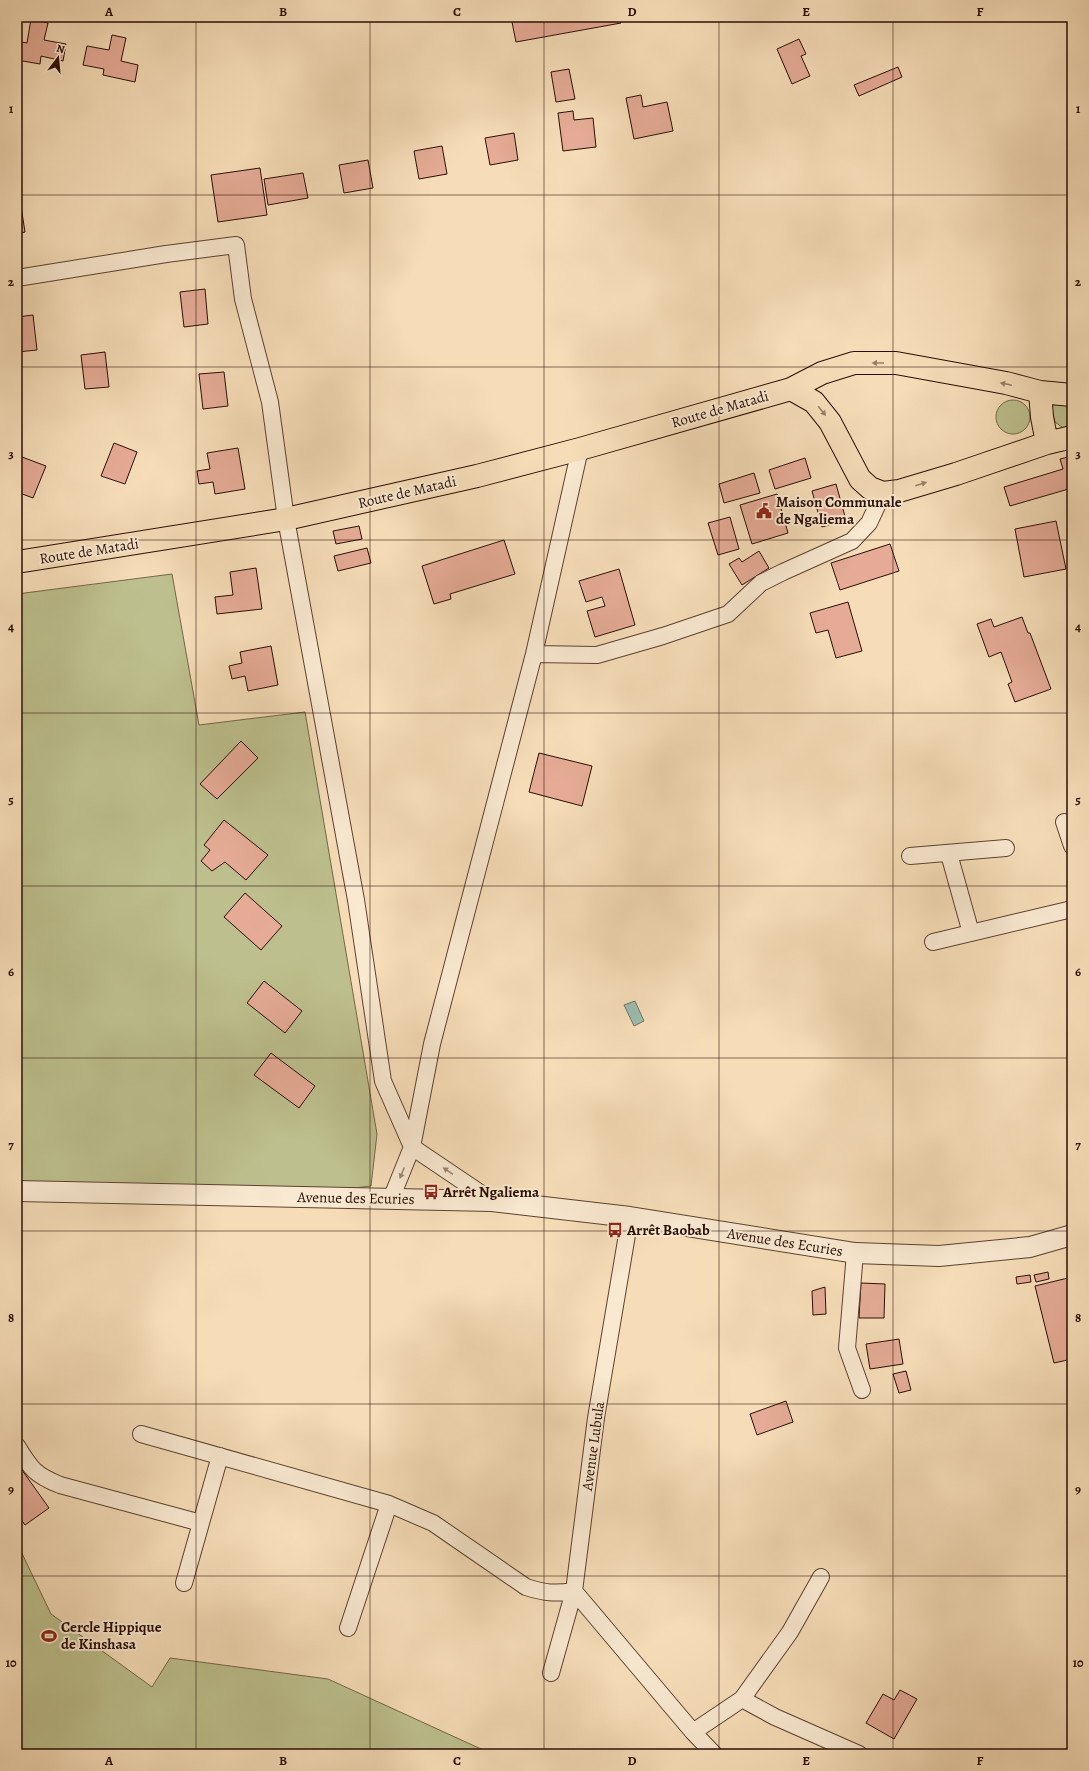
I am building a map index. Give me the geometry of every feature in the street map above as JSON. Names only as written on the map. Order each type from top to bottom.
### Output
[{"type":"main road","name":"Route de Matadi","points":[[17,562],[286,519],[477,476],[580,449],[791,389],[822,373],[854,364],[896,363],[1006,383],[1040,392],[1072,395]]},
{"type":"main road","points":[[791,389],[814,402],[830,422],[860,479],[870,488],[883,493],[899,491],[956,474],[1048,443],[1071,438]]},
{"type":"main road","points":[[1040,392],[1042,417],[1048,443]]},
{"type":"street","points":[[17,278],[166,254],[236,245],[243,299],[270,402],[286,519],[356,900],[383,1081],[412,1147],[492,1201]]},
{"type":"street","points":[[392,1198],[412,1147],[432,1044],[534,654],[580,449]]},
{"type":"street","points":[[534,654],[598,655],[663,636],[728,614],[761,583],[852,541],[869,523],[883,493]]},
{"type":"street","points":[[1064,822],[1072,846]]},
{"type":"street","points":[[910,856],[949,854],[1006,848]]},
{"type":"street","points":[[949,854],[971,933]]},
{"type":"street","points":[[933,942],[1072,909]]},
{"type":"street","name":"Avenue des Ecuries","points":[[17,1191],[492,1201],[630,1217],[855,1253],[939,1256],[1030,1247],[1072,1234]]},
{"type":"street","name":"Avenue Lubula","points":[[551,1673],[574,1591],[596,1418],[630,1217]]},
{"type":"street","points":[[855,1253],[847,1348],[862,1390]]},
{"type":"street","points":[[141,1434],[389,1504],[433,1523],[526,1587],[539,1592],[554,1594],[574,1591],[693,1732],[714,1754]]},
{"type":"street","points":[[17,1446],[32,1469],[42,1478],[60,1485],[201,1523]]},
{"type":"street","points":[[184,1583],[220,1456]]},
{"type":"street","points":[[348,1628],[389,1504]]},
{"type":"street","points":[[693,1732],[742,1699],[790,1632],[821,1577]]},
{"type":"street","points":[[742,1699],[775,1717],[859,1754]]},
{"type":"green space","points":[[1010,400],[1016,400],[1020,401],[1027,407],[1030,417],[1029,424],[1023,431],[1016,434],[1010,434],[1006,433],[999,427],[996,420],[996,414],[997,410],[1003,403]]},
{"type":"green space","points":[[1072,403],[1072,428],[1066,430],[1055,422],[1050,404]]},
{"type":"green space","points":[[172,574],[199,725],[305,712],[377,1134],[371,1186],[320,1192],[17,1182],[17,594]]},
{"type":"green space","name":"Cercle Hippique de Kinshasa","points":[[17,1543],[51,1614],[152,1687],[170,1658],[328,1679],[492,1754],[17,1754]]},
{"type":"water","points":[[635,1001],[644,1021],[634,1026],[624,1005]]},
{"type":"building","points":[[511,17],[620,17],[621,23],[516,42]]},
{"type":"building","points":[[31,19],[48,23],[44,40],[66,44],[63,61],[41,56],[40,64],[17,60],[17,41],[27,43]]},
{"type":"building","points":[[112,35],[126,38],[121,61],[138,65],[135,82],[103,75],[104,69],[83,65],[87,46],[109,50]]},
{"type":"building","points":[[799,39],[806,54],[801,56],[810,76],[792,84],[777,49]]},
{"type":"building","points":[[898,67],[902,77],[859,96],[854,85]]},
{"type":"building","points":[[569,69],[575,99],[556,102],[551,72]]},
{"type":"building","points":[[641,95],[643,107],[667,102],[673,131],[634,139],[626,98]]},
{"type":"building","points":[[573,111],[574,120],[593,118],[596,147],[563,151],[558,113]]},
{"type":"building","points":[[514,133],[518,160],[490,165],[485,138]]},
{"type":"building","points":[[442,146],[447,174],[419,179],[414,151]]},
{"type":"building","points":[[368,160],[373,188],[344,193],[339,165]]},
{"type":"building","points":[[260,168],[267,215],[218,222],[211,175]]},
{"type":"building","points":[[303,173],[308,198],[268,205],[264,179]]},
{"type":"building","points":[[20,200],[25,232],[17,234],[17,201]]},
{"type":"building","points":[[205,289],[208,324],[184,327],[180,292]]},
{"type":"building","points":[[33,315],[37,350],[17,352],[17,317]]},
{"type":"building","points":[[105,352],[109,387],[85,389],[81,355]]},
{"type":"building","points":[[224,372],[228,406],[203,409],[199,374]]},
{"type":"building","points":[[114,443],[137,452],[125,484],[101,476]]},
{"type":"building","points":[[238,448],[245,489],[215,494],[213,482],[199,484],[197,471],[210,469],[207,453]]},
{"type":"building","points":[[22,457],[46,466],[33,498],[17,492],[17,471]]},
{"type":"building","points":[[1068,457],[1072,470],[1072,488],[1010,506],[1004,487],[1063,469],[1060,459]]},
{"type":"building","points":[[805,458],[811,478],[775,489],[769,470]]},
{"type":"building","points":[[754,473],[760,493],[724,503],[719,484]]},
{"type":"building","points":[[836,484],[846,520],[822,527],[812,491]]},
{"type":"building","points":[[777,494],[788,533],[752,544],[740,505]]},
{"type":"building","points":[[730,517],[739,549],[718,555],[708,523]]},
{"type":"building","points":[[1056,521],[1066,569],[1024,577],[1015,529]]},
{"type":"building","points":[[359,526],[362,539],[336,544],[333,531]]},
{"type":"building","points":[[504,540],[515,574],[450,594],[451,599],[434,604],[422,566]]},
{"type":"building","points":[[890,544],[899,571],[840,590],[831,563]]},
{"type":"building","points":[[367,548],[371,563],[338,571],[334,556]]},
{"type":"building","points":[[759,551],[769,568],[742,585],[729,564],[739,558],[742,562]]},
{"type":"building","points":[[256,568],[262,609],[217,614],[215,597],[233,595],[230,572]]},
{"type":"building","points":[[619,569],[635,625],[595,637],[587,611],[605,606],[602,597],[586,602],[579,581]]},
{"type":"building","points":[[848,602],[862,651],[836,658],[828,630],[816,633],[810,613]]},
{"type":"building","points":[[1022,617],[1028,633],[1030,633],[1051,689],[1015,702],[1008,684],[1012,682],[1001,652],[989,657],[977,624],[991,619],[994,627]]},
{"type":"building","points":[[271,646],[278,685],[248,691],[245,676],[232,679],[229,666],[242,663],[240,652]]},
{"type":"building","points":[[241,741],[258,758],[217,799],[200,784]]},
{"type":"building","points":[[539,753],[592,766],[582,806],[529,792]]},
{"type":"building","points":[[224,820],[268,855],[246,880],[225,862],[212,871],[201,861],[210,850],[204,845]]},
{"type":"building","points":[[245,893],[282,926],[261,950],[224,917]]},
{"type":"building","points":[[264,981],[302,1011],[285,1033],[247,1003]]},
{"type":"building","points":[[271,1053],[315,1086],[299,1108],[254,1075]]},
{"type":"building","points":[[1048,1272],[1049,1279],[1036,1282],[1034,1275]]},
{"type":"building","points":[[1030,1275],[1031,1282],[1017,1284],[1016,1277]]},
{"type":"building","points":[[1072,1277],[1072,1359],[1054,1363],[1035,1286]]},
{"type":"building","points":[[861,1283],[885,1284],[884,1318],[859,1318]]},
{"type":"building","points":[[825,1287],[826,1314],[813,1315],[812,1291]]},
{"type":"building","points":[[899,1339],[903,1364],[870,1369],[866,1344]]},
{"type":"building","points":[[906,1371],[911,1390],[899,1393],[893,1374]]},
{"type":"building","points":[[786,1401],[793,1422],[757,1435],[750,1414]]},
{"type":"building","points":[[17,1463],[49,1508],[25,1525],[17,1514]]},
{"type":"building","points":[[900,1690],[917,1699],[894,1739],[866,1723],[883,1694],[894,1700]]},
{"type":"place","name":"Maison Communale de Ngaliema","points":[[764,511]]},
{"type":"place","name":"Arrêt Ngaliema","points":[[431,1192]]},
{"type":"place","name":"Arrêt Baobab","points":[[615,1230]]},
{"type":"place","name":"Cercle Hippique de Kinshasa","points":[[49,1636]]}]
